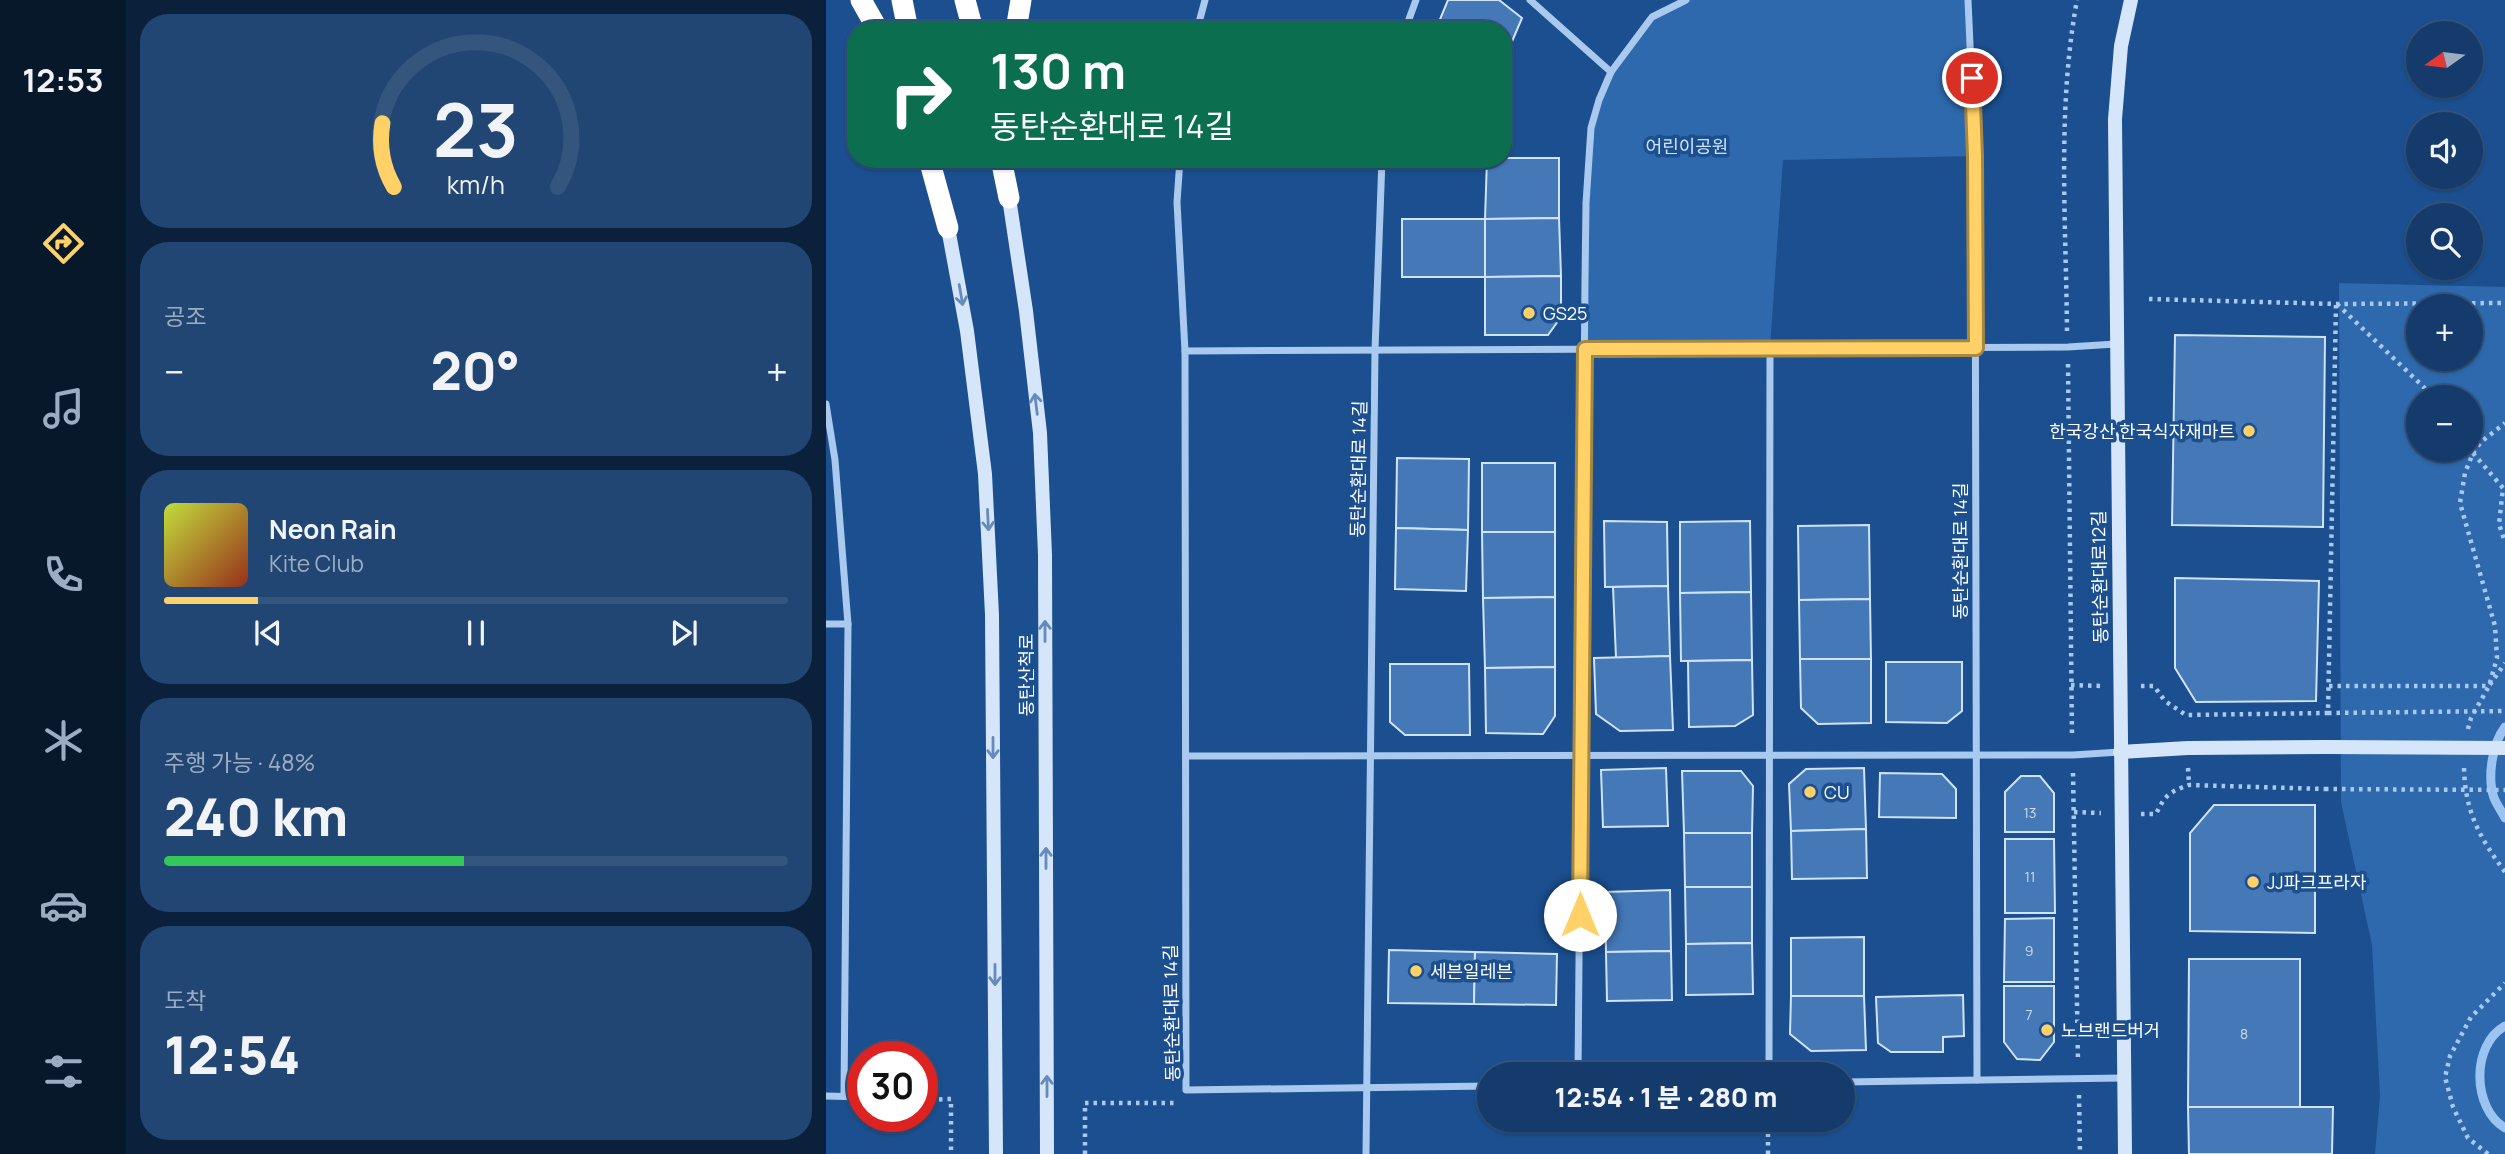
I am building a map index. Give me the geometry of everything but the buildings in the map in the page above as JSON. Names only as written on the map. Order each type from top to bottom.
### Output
[{"type":"highway","points":[[861,0],[873,21]]},
{"type":"highway","points":[[902,0],[906,21]]},
{"type":"highway","points":[[965,0],[971,21]]},
{"type":"highway","points":[[1018,21],[1021,0]]},
{"type":"highway","points":[[931,168],[948,228]]},
{"type":"highway","points":[[936,168],[948,228]]},
{"type":"highway","points":[[1003,168],[1009,198]]},
{"type":"highway","points":[[1009,198],[1010,168]]},
{"type":"main road","name":"동탄순환대로12길","points":[[2125,1154],[2115,119],[2121,46],[2131,0]]},
{"type":"main road","name":"동탄산척로","points":[[1009,198],[1040,433],[1043,514],[1047,1154]]},
{"type":"main road","name":"동탄산척로","points":[[948,228],[967,331],[985,474],[992,615],[996,1154]]},
{"type":"main road","points":[[2120,752],[2188,748],[2505,748]]},
{"type":"street","points":[[1199,21],[1205,0]]},
{"type":"street","points":[[1408,21],[1416,0]]},
{"type":"street","points":[[1530,0],[1611,72]]},
{"type":"street","points":[[1578,1062],[1586,203],[1591,128],[1611,72],[1652,17],[1686,0]]},
{"type":"street","name":"동탄순환대로 14길","points":[[1968,0],[1975,156],[1977,1080]]},
{"type":"street","name":"동탄순환대로 14길","points":[[1179,168],[1177,202],[1185,351],[1186,1090],[1477,1086]]},
{"type":"street","name":"동탄순환대로 14길","points":[[1366,1154],[1375,350],[1382,168]]},
{"type":"street","points":[[1185,351],[1976,348],[2116,344]]},
{"type":"street","points":[[1769,1062],[1770,348]]},
{"type":"street","points":[[826,404],[835,460],[848,624],[844,1096]]},
{"type":"street","points":[[826,624],[848,624]]},
{"type":"street","points":[[1186,756],[2073,755],[2120,752]]},
{"type":"street","points":[[1855,1082],[2124,1078]]},
{"type":"street","points":[[826,1096],[847,1096]]},
{"type":"path","points":[[2067,295],[2064,146],[2069,41],[2077,0]]},
{"type":"path","points":[[2148,299],[2336,304],[2505,303]]},
{"type":"path","points":[[2336,304],[2421,385]]},
{"type":"path","points":[[2328,713],[2336,304]]},
{"type":"path","points":[[2068,391],[2071,685]]},
{"type":"path","points":[[2483,440],[2505,422]]},
{"type":"path","points":[[2469,462],[2460,503],[2495,626],[2497,659],[2488,686]]},
{"type":"path","points":[[2481,462],[2503,488],[2499,524],[2505,542]]},
{"type":"path","points":[[2466,738],[2471,718],[2488,686],[2505,663]]},
{"type":"path","points":[[2154,686],[2165,701],[2186,715],[2505,711]]},
{"type":"path","points":[[2329,686],[2488,686]]},
{"type":"path","points":[[2464,760],[2463,772],[2469,811],[2482,840],[2505,872]]},
{"type":"path","points":[[2156,814],[2170,792],[2189,785],[2505,790]]},
{"type":"path","points":[[2074,811],[2080,1154]]},
{"type":"path","points":[[2488,1154],[2468,1138],[2453,1107],[2445,1077],[2450,1056],[2471,1017],[2505,983]]},
{"type":"path","points":[[1085,1154],[1085,1103],[1176,1103],[1186,1090]]},
{"type":"path","points":[[938,1099],[951,1099],[951,1154]]},
{"type":"path","points":[[1768,1132],[1768,1154]]},
{"type":"green space","name":"어린이공원","points":[[1686,0],[1968,0],[1975,156],[1783,160],[1770,348],[1585,349],[1591,128],[1611,72],[1652,17]]},
{"type":"green space","points":[[2339,283],[2505,287],[2505,1154],[2375,1154],[2380,1096],[2372,945],[2341,802]]},
{"type":"waterway","points":[[2505,727],[2497,742],[2491,771],[2494,798],[2505,818]]},
{"type":"waterway","points":[[2505,1026],[2494,1035],[2486,1047],[2481,1061],[2480,1077],[2486,1106],[2494,1119],[2505,1128]]},
{"type":"place","name":"GS25","points":[[1529,313]]},
{"type":"place","name":"한국강산 한국식자재마트","points":[[2249,431]]},
{"type":"place","name":"CU","points":[[1810,792]]},
{"type":"place","name":"JJ파크프라자","points":[[2253,882]]},
{"type":"place","name":"세븐일레븐","points":[[1416,971]]},
{"type":"place","name":"노브랜드버거","points":[[2047,1030]]},
{"type":"route","points":[[1580,915],[1585,349],[1976,348],[1972,78]]}]
